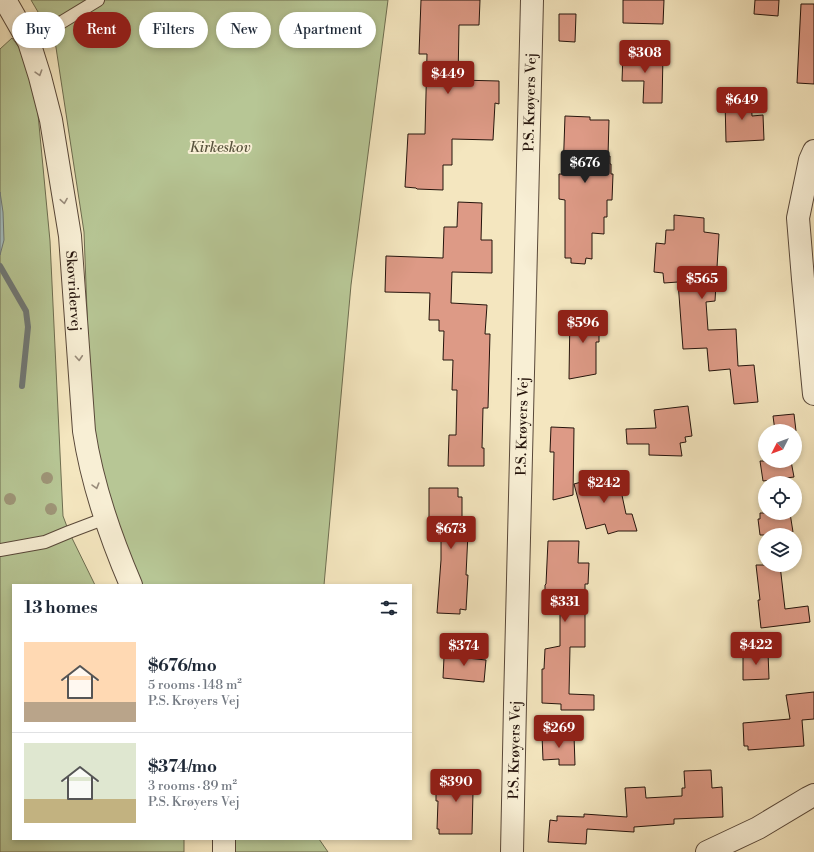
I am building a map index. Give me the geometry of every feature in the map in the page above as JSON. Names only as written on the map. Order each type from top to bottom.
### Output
[{"type":"street","name":"Skovridervej","points":[[5,0],[12,12]]},
{"type":"street","name":"P.S. Krøyers Vej","points":[[512,852],[532,0]]},
{"type":"street","name":"Skovridervej","points":[[31,48],[51,120],[70,236],[87,455],[95,486],[106,518],[132,584]]},
{"type":"street","points":[[814,151],[810,160],[798,218],[802,279],[814,394]]},
{"type":"street","points":[[707,852],[758,828],[808,798],[814,796]]},
{"type":"street","points":[[758,828],[814,812]]},
{"type":"street","points":[[224,840],[224,852]]},
{"type":"lane","points":[[65,20],[98,0]]},
{"type":"lane","points":[[0,550],[45,542],[106,518]]},
{"type":"green space","name":"Kirkeskov","points":[[31,0],[388,0],[351,285],[324,584],[140,584],[130,562],[92,442],[84,232],[56,48],[65,48],[65,12],[38,12]]},
{"type":"green space","points":[[12,38],[12,48],[20,48],[23,52],[36,93],[50,241],[63,516],[69,532],[95,584],[12,584],[12,840],[184,840],[184,852],[0,852],[0,49]]},
{"type":"green space","points":[[232,840],[320,840],[328,852],[232,852]]},
{"type":"water","points":[[0,192],[3,212],[4,240],[0,255]]},
{"type":"building","points":[[421,0],[480,0],[479,25],[459,25],[458,80],[499,81],[499,104],[495,103],[493,140],[452,139],[452,165],[443,165],[443,190],[405,187],[408,134],[425,134],[427,54],[419,54]]},
{"type":"building","points":[[623,0],[664,0],[663,24],[623,23]]},
{"type":"building","points":[[755,0],[779,0],[778,16],[754,14]]},
{"type":"building","points":[[801,4],[814,4],[814,84],[797,83]]},
{"type":"building","points":[[559,14],[576,14],[575,42],[559,41]]},
{"type":"building","points":[[623,53],[663,55],[662,103],[643,103],[644,81],[622,81]]},
{"type":"building","points":[[751,96],[752,116],[763,115],[764,140],[726,142],[725,99],[727,97]]},
{"type":"building","points":[[565,116],[590,117],[590,120],[609,120],[608,156],[610,156],[611,174],[613,174],[612,200],[607,200],[607,217],[604,217],[604,234],[592,233],[592,259],[586,258],[585,264],[571,263],[571,258],[565,258],[565,200],[559,199],[559,174],[563,174]]},
{"type":"building","points":[[458,202],[482,203],[481,240],[492,240],[492,273],[452,272],[451,303],[487,305],[485,334],[490,334],[488,408],[483,408],[482,448],[484,448],[484,466],[448,466],[449,435],[456,435],[457,390],[452,390],[453,360],[443,360],[444,331],[439,331],[439,320],[429,320],[430,293],[385,292],[386,256],[443,258],[444,227],[457,227]]},
{"type":"building","points":[[674,215],[704,218],[704,232],[719,234],[715,301],[706,302],[708,330],[736,329],[738,366],[754,365],[758,402],[734,404],[730,369],[709,371],[707,348],[683,349],[678,282],[664,283],[663,273],[654,272],[656,243],[665,244],[666,230],[674,230]]},
{"type":"building","points":[[570,312],[599,312],[599,342],[596,342],[596,374],[569,379]]},
{"type":"building","points":[[688,406],[692,436],[685,437],[686,442],[680,443],[682,456],[649,455],[649,444],[627,444],[626,429],[656,428],[654,410]]},
{"type":"building","points":[[794,414],[795,424],[774,424],[773,416]]},
{"type":"building","points":[[551,427],[574,428],[573,495],[553,500],[554,452],[550,452]]},
{"type":"building","points":[[761,468],[792,468],[794,476],[762,476]]},
{"type":"building","points":[[617,472],[626,514],[632,514],[637,531],[618,531],[608,534],[605,524],[586,529],[574,484]]},
{"type":"building","points":[[429,488],[458,488],[458,497],[462,497],[462,533],[468,533],[466,575],[468,575],[466,610],[460,609],[460,614],[437,613],[441,560],[441,519],[429,519]]},
{"type":"building","points":[[758,520],[791,520],[792,528],[759,528]]},
{"type":"building","points":[[548,541],[579,541],[578,563],[589,563],[588,584],[585,584],[585,647],[570,647],[569,694],[594,695],[594,710],[561,710],[561,704],[542,703],[542,669],[544,669],[545,649],[560,646],[560,602],[545,602]]},
{"type":"building","points":[[756,565],[758,565],[758,572],[781,572],[785,609],[808,606],[810,622],[761,628],[758,600],[760,600]]},
{"type":"building","points":[[452,650],[467,651],[467,658],[486,660],[484,682],[443,678],[444,657],[451,658]]},
{"type":"building","points":[[743,652],[768,652],[769,679],[743,680]]},
{"type":"building","points":[[814,692],[814,719],[802,720],[804,746],[748,750],[748,746],[744,746],[743,723],[790,719],[786,695]]},
{"type":"building","points":[[542,735],[574,735],[575,765],[559,765],[559,759],[543,760]]},
{"type":"building","points":[[462,770],[462,774],[476,774],[476,792],[473,792],[472,834],[439,834],[439,829],[437,829],[438,801],[436,801],[436,787],[438,787],[438,779],[441,779],[441,774],[444,774],[444,771]]},
{"type":"building","points":[[711,770],[712,788],[722,787],[723,817],[674,819],[674,824],[634,827],[634,832],[587,829],[586,844],[548,842],[550,820],[557,821],[557,816],[584,817],[584,814],[627,817],[625,788],[645,787],[646,798],[682,796],[682,788],[685,788],[684,771]]},
{"type":"waterway","points":[[0,266],[26,311],[28,327],[22,386]]}]
